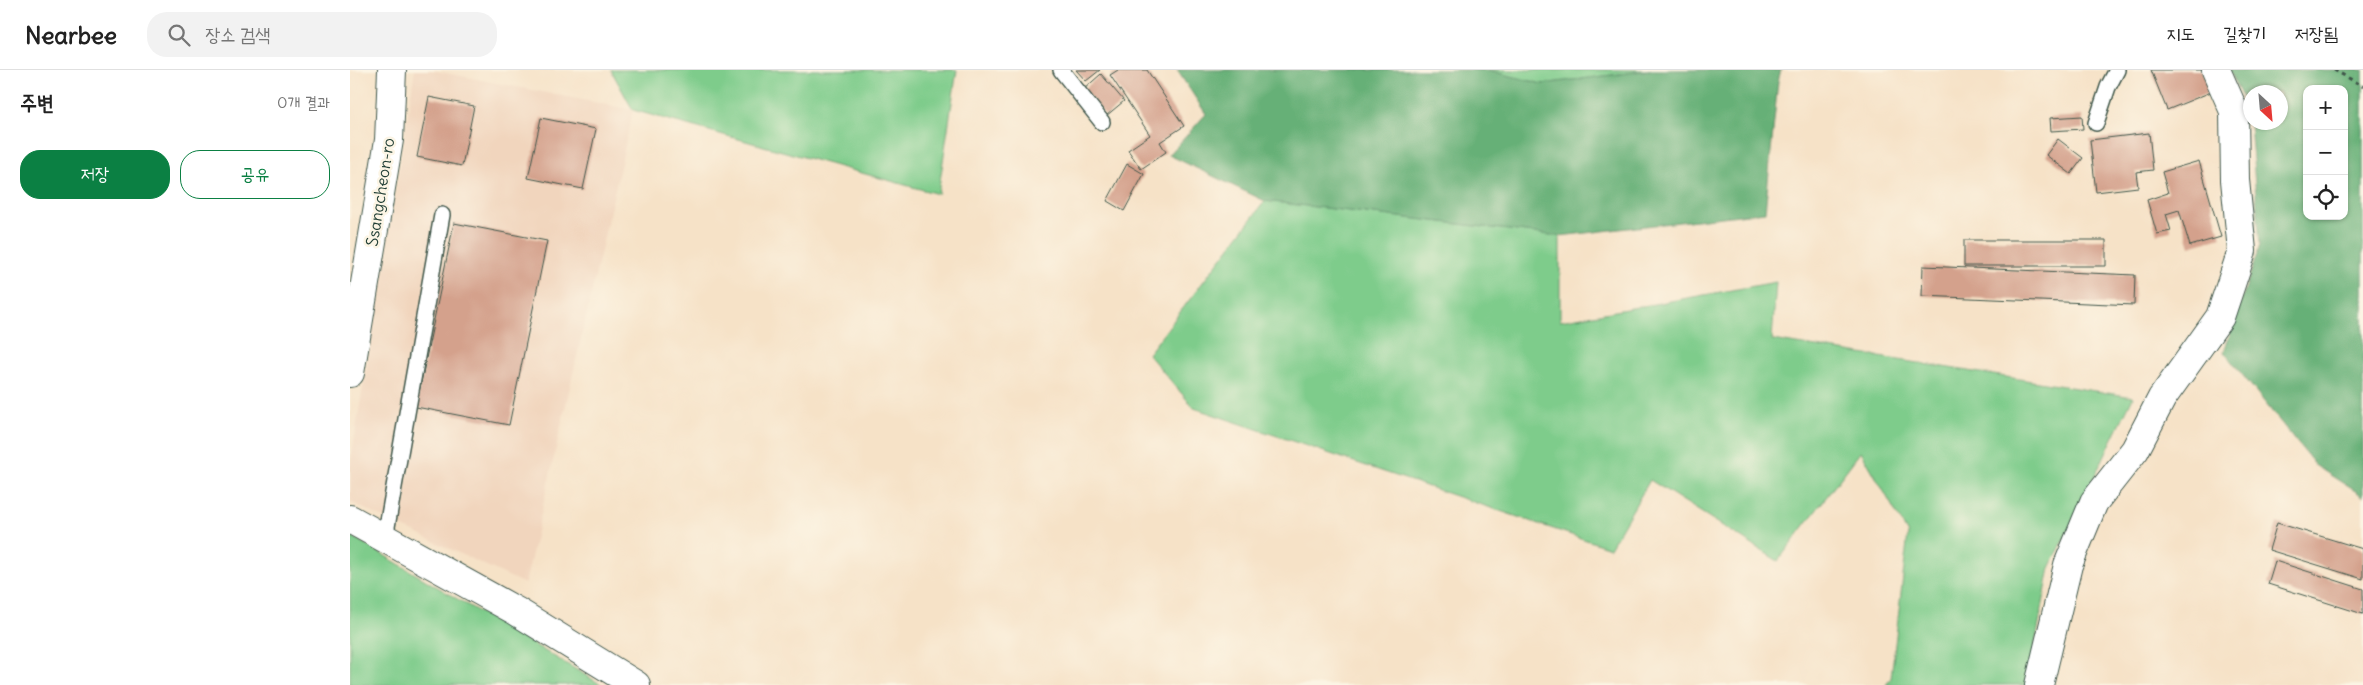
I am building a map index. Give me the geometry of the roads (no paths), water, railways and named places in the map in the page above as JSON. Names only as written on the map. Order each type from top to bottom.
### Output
[{"type":"street","name":"Ssangcheon-ro","points":[[350,373],[389,140],[392,70]]},
{"type":"street","points":[[2039,685],[2068,565],[2094,502],[2135,450],[2162,398],[2220,317],[2242,251],[2235,180],[2234,111],[2216,70]]},
{"type":"street","points":[[350,519],[516,611],[636,685]]},
{"type":"lane","points":[[1061,70],[1102,122]]},
{"type":"lane","points":[[2096,123],[2108,87],[2118,70]]},
{"type":"lane","points":[[385,538],[442,215]]}]
